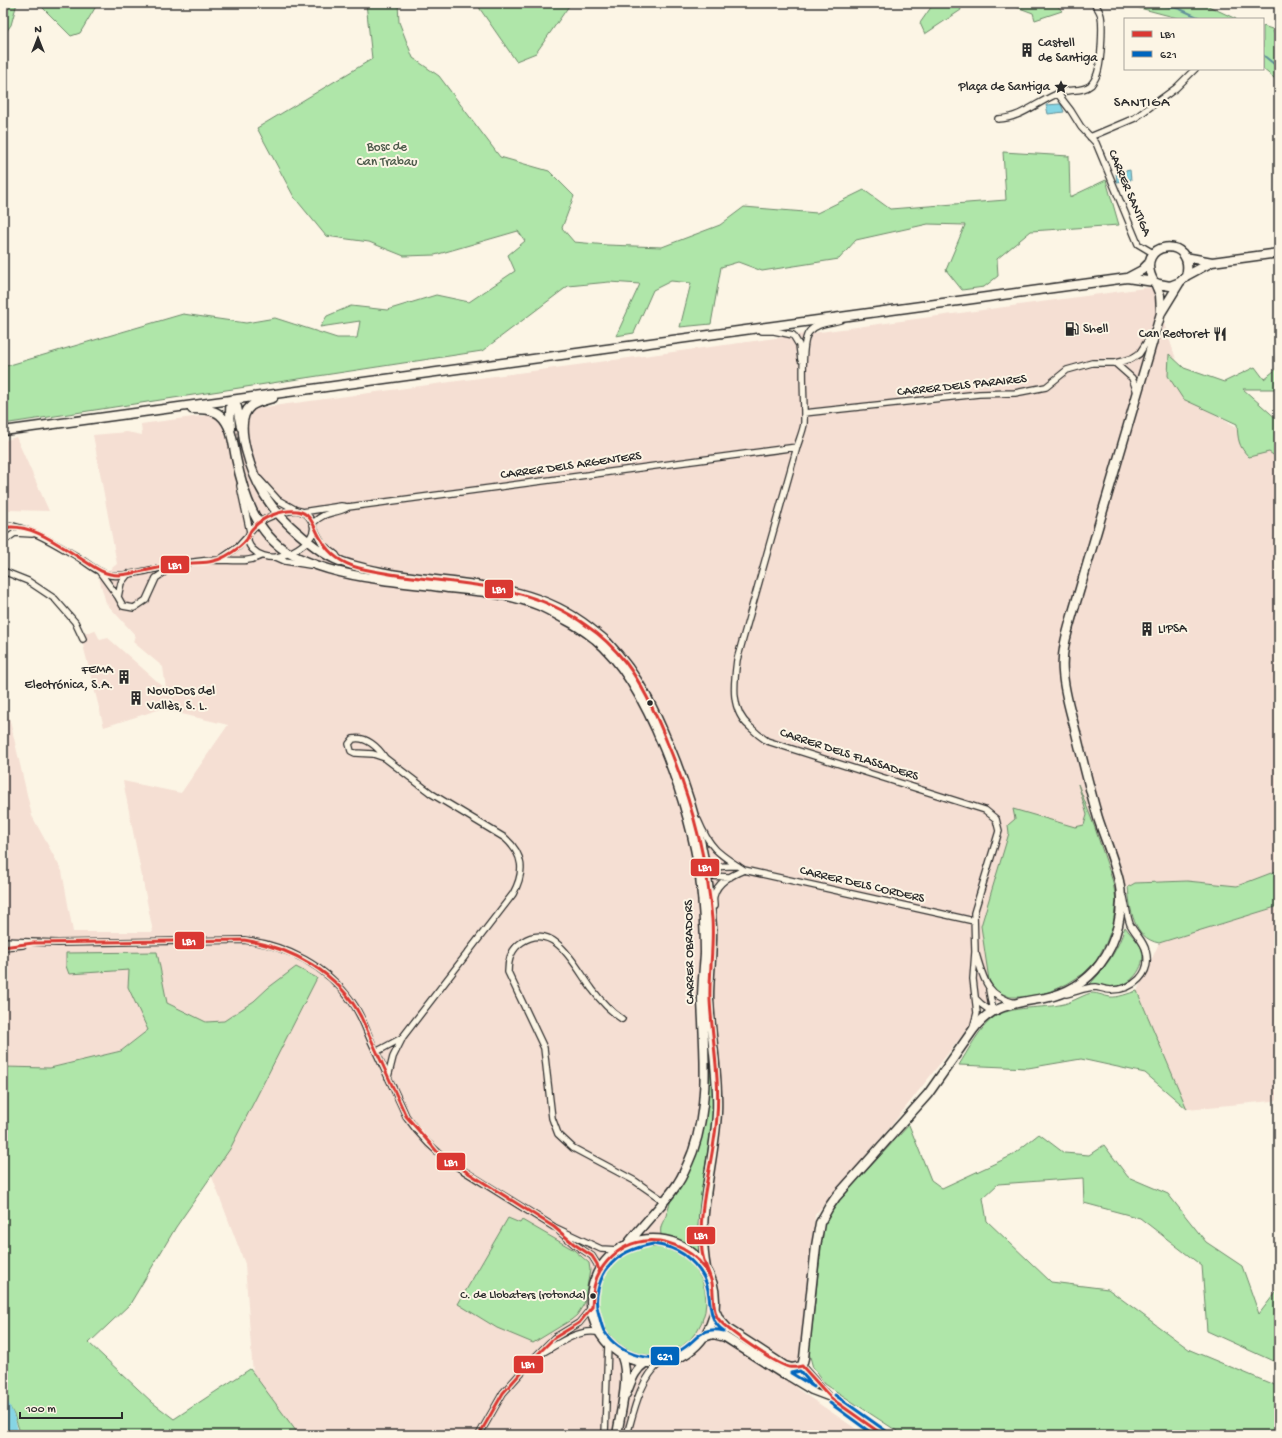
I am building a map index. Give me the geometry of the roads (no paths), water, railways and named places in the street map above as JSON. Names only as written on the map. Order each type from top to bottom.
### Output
[{"type":"main road","points":[[1126,278],[1142,270],[1149,263],[1153,253],[1167,246],[1173,247],[1180,251],[1185,257],[1188,265],[1186,276]]},
{"type":"main road","points":[[1185,257],[1212,262],[1279,253]]},
{"type":"main road","points":[[704,1337],[713,1334],[725,1337],[783,1374],[797,1374],[802,1366],[804,1358],[816,1246],[820,1223],[836,1197],[928,1094],[980,1021],[992,1012],[1015,1003],[1056,995],[1066,991],[1086,979],[1096,970],[1109,951],[1119,920],[1121,897],[1120,884],[1088,782],[1068,700],[1062,664],[1066,636],[1161,313],[1180,282],[1186,276],[1212,262]]},
{"type":"main road","points":[[1149,263],[1151,276],[1160,294],[1161,313]]},
{"type":"main road","points":[[3,432],[1126,278],[1170,286],[1180,282]]},
{"type":"main road","points":[[243,435],[245,414],[250,407],[293,392]]},
{"type":"main road","points":[[232,400],[237,407],[252,471],[260,490],[278,514],[293,529],[328,556],[357,567],[411,580]]},
{"type":"main road","points":[[232,400],[229,412],[232,436],[241,477],[248,500],[259,523],[272,540],[289,553],[315,565],[355,576],[493,587],[523,594],[555,605],[581,620],[605,640],[625,662],[645,691],[660,722],[693,809],[707,873],[712,926],[712,944],[706,996],[718,1096],[704,1204],[702,1252],[713,1289],[714,1308],[704,1337],[688,1352],[678,1358],[661,1362],[645,1363],[630,1359],[608,1344],[600,1333],[595,1323],[592,1307],[593,1288],[599,1271],[606,1261],[622,1248],[645,1240],[674,1243],[693,1255],[706,1268]]},
{"type":"main road","points":[[170,408],[205,409],[218,413],[225,421],[232,436]]},
{"type":"main road","name":"CARRER OBRADORS","points":[[411,580],[522,600],[557,615],[596,640],[612,657],[634,686],[664,749],[679,789],[689,824],[700,876],[706,996],[705,1090],[702,1122],[692,1152],[679,1183],[622,1248]]},
{"type":"main road","points":[[472,591],[479,588],[486,590],[493,587]]},
{"type":"main road","points":[[493,587],[495,590],[505,592],[505,596]]},
{"type":"main road","points":[[522,600],[528,598],[538,602],[542,600]]},
{"type":"main road","points":[[542,600],[544,604],[553,609],[557,615],[568,616],[581,625],[588,626]]},
{"type":"main road","points":[[596,632],[598,638],[624,666],[660,732],[676,771],[681,775]]},
{"type":"main road","points":[[714,1308],[719,1319],[728,1329],[786,1366],[792,1368],[802,1366]]},
{"type":"main road","points":[[617,1435],[622,1404],[624,1370],[623,1358],[620,1353]]},
{"type":"main road","points":[[622,1404],[634,1374],[640,1366],[645,1363]]},
{"type":"street","points":[[998,119],[1017,116],[1058,94],[1070,90],[1081,90],[1088,87],[1095,79],[1098,71],[1101,22],[1098,8],[1094,3]]},
{"type":"street","points":[[1090,137],[1135,118],[1176,88],[1194,70]]},
{"type":"street","name":"CARRER SANTIGA","points":[[1058,94],[1081,127],[1096,143],[1138,244],[1153,253]]},
{"type":"street","name":"CARRER DELS FLASSADERS","points":[[860,315],[817,326],[806,336],[804,354],[804,425],[737,660],[734,689],[738,710],[748,726],[767,741],[985,810],[996,819],[999,831],[974,913],[975,952],[973,979],[977,1013],[973,1030]]},
{"type":"street","name":"CARRER DELS PARAIRES","points":[[804,413],[979,394],[1015,393],[1046,387],[1068,370],[1092,363],[1115,363],[1131,359],[1139,354],[1148,343],[1158,324]]},
{"type":"street","name":"CARRER DELS FLASSADERS","points":[[745,330],[774,331],[793,335],[799,345],[804,380]]},
{"type":"street","points":[[1115,363],[1132,378],[1138,392]]},
{"type":"street","name":"CARRER DELS ARGENTERS","points":[[314,525],[323,515],[342,511],[348,508],[797,447]]},
{"type":"street","points":[[252,471],[274,497],[282,503],[309,516],[323,545],[336,555],[340,561]]},
{"type":"street","points":[[241,477],[240,490],[249,534],[250,547],[255,553],[268,558],[289,553],[308,541],[313,534],[314,525]]},
{"type":"street","name":"CARRER DELS ARGENTERS","points":[[219,560],[238,547],[259,523],[278,514],[341,506],[348,508]]},
{"type":"street","points":[[3,524],[16,526],[43,536],[99,571],[110,575],[128,574],[219,560],[230,561],[252,559],[260,556]]},
{"type":"street","points":[[3,528],[16,526]]},
{"type":"street","points":[[3,535],[15,533],[43,536]]},
{"type":"street","points":[[3,544],[5,540],[15,533]]},
{"type":"street","points":[[276,557],[298,563],[315,565]]},
{"type":"street","points":[[99,571],[118,596],[122,606],[134,608],[146,600],[156,578],[164,571],[175,566]]},
{"type":"street","points":[[3,571],[28,581],[55,599],[74,622],[83,638]]},
{"type":"street","points":[[118,596],[121,583],[128,574]]},
{"type":"street","points":[[385,758],[373,754],[355,753],[351,751],[349,744],[353,739],[358,738],[366,740],[380,751],[385,758],[432,794],[506,838],[513,845],[522,867],[520,877],[513,894],[402,1038],[396,1049],[388,1077]]},
{"type":"street","name":"CARRER DELS CORDERS","points":[[693,809],[705,836],[716,852],[744,870],[974,921]]},
{"type":"street","points":[[689,824],[694,830],[702,866],[709,876],[730,877]]},
{"type":"street","points":[[704,942],[707,933],[703,879],[711,869],[722,866],[738,866]]},
{"type":"street","points":[[712,926],[714,896],[721,883],[744,870]]},
{"type":"street","points":[[1056,995],[1096,987],[1110,990],[1120,990],[1137,983],[1143,975],[1147,959],[1146,950],[1144,944],[1130,924],[1120,884]]},
{"type":"street","points":[[622,1019],[598,997],[566,951],[552,940],[536,937],[525,940],[518,945],[512,953],[508,963],[508,972],[544,1048],[552,1118],[558,1134],[573,1148],[635,1181],[664,1201]]},
{"type":"street","points":[[5,942],[33,943],[244,940],[259,942],[300,956],[337,983],[352,1002],[406,1116],[440,1155],[554,1227],[601,1249],[622,1248]]},
{"type":"street","points":[[3,947],[33,943]]},
{"type":"street","name":"CARRER DELS FLASSADERS","points":[[975,952],[988,988],[992,1012]]},
{"type":"street","points":[[988,988],[995,995],[1006,1001],[1015,1003]]},
{"type":"street","points":[[976,999],[992,1012]]},
{"type":"street","points":[[376,1052],[402,1038]]},
{"type":"street","points":[[554,1227],[574,1244],[592,1256],[598,1264],[599,1271]]},
{"type":"street","points":[[479,1435],[503,1393],[554,1338],[579,1323],[592,1307]]},
{"type":"street","points":[[535,1357],[579,1334],[595,1332],[600,1333]]},
{"type":"street","points":[[605,1435],[608,1344]]},
{"type":"street","points":[[627,1435],[639,1396],[653,1369],[661,1362]]},
{"type":"street","points":[[802,1366],[832,1399],[883,1435]]},
{"type":"street","points":[[783,1374],[811,1391],[832,1399]]},
{"type":"water","points":[[1061,104],[1064,112],[1048,114],[1046,105]]},
{"type":"water","points":[[1130,170],[1131,180],[1117,182],[1116,173]]},
{"type":"waterway","points":[[1156,3],[1180,9],[1200,18]]},
{"type":"waterway","points":[[1264,56],[1279,68]]},
{"type":"waterway","points":[[3,1405],[13,1435]]},
{"type":"place","name":"Castell de Santiga","points":[[1027,50]]},
{"type":"place","name":"Plaça de Santiga","points":[[1061,87]]},
{"type":"place","name":"Shell","points":[[1072,329]]},
{"type":"place","name":"Can Rectoret","points":[[1220,334]]},
{"type":"place","name":"LIPSA","points":[[1147,629]]},
{"type":"place","name":"FEMA Electrónica, S.A.","points":[[124,677]]},
{"type":"place","name":"NovoDos del Vallès, S. L.","points":[[136,698]]},
{"type":"place","name":"C. de Llobaters (rotonda)","points":[[593,1296]]},
{"type":"district","name":"SANTIGA","points":[[1142,103]]},
{"type":"park label","name":"Bosc de Can Trabau","points":[[387,154]]}]
